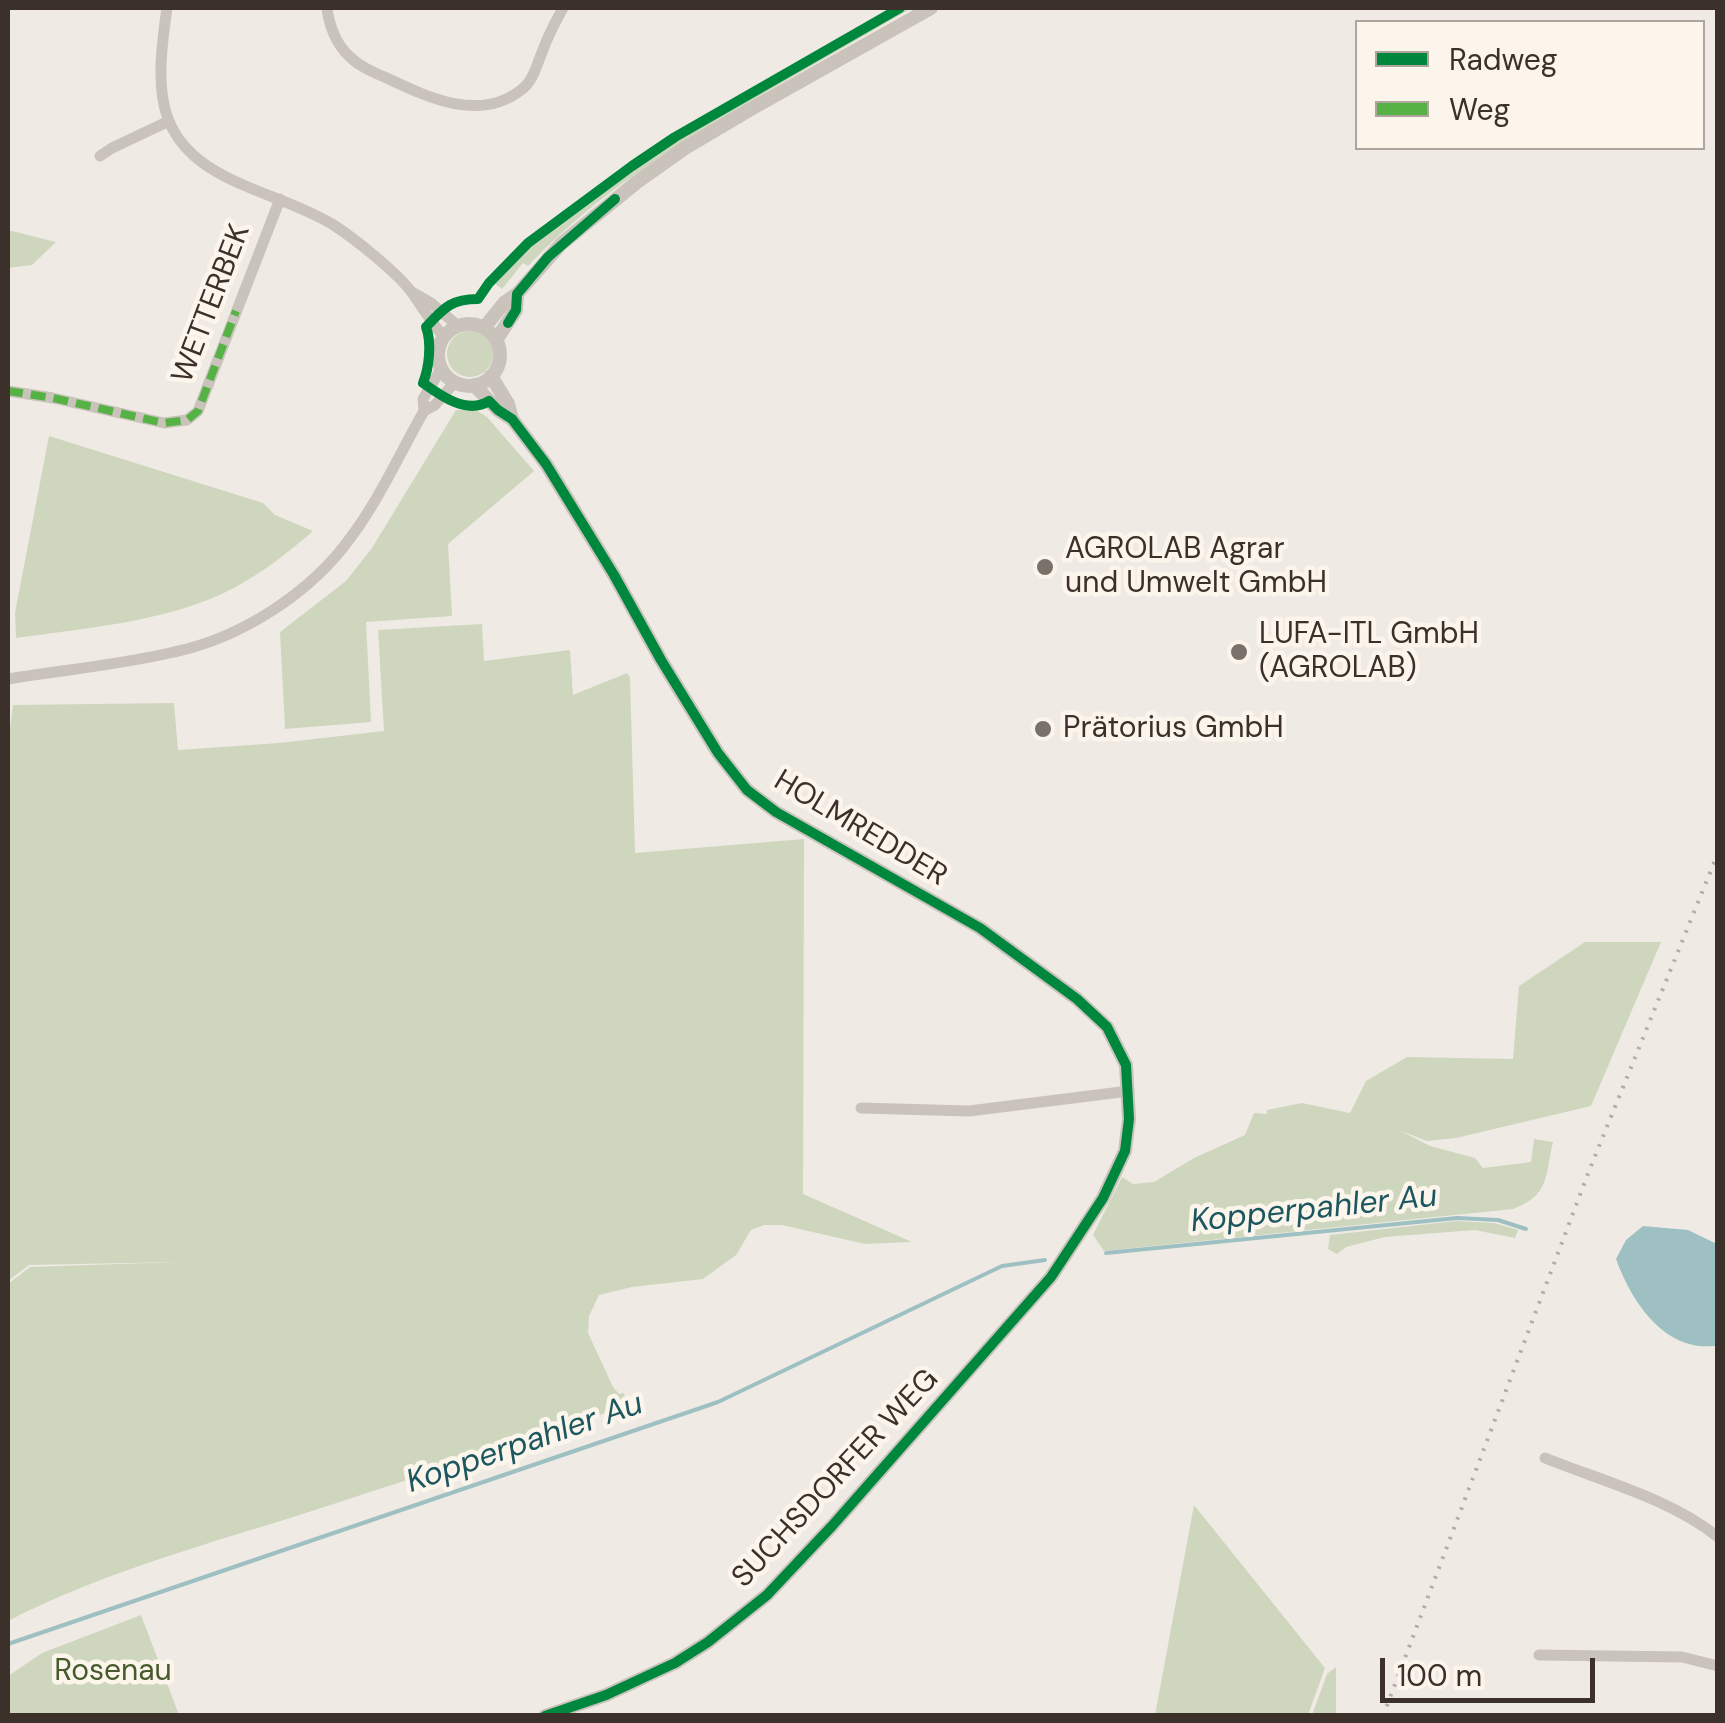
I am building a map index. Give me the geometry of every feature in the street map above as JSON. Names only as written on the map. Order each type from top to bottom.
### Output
[{"type":"street","points":[[167,8],[160,67],[161,99],[168,122],[183,146],[221,176],[312,212],[336,227],[458,326]]},
{"type":"street","points":[[327,8],[329,22],[348,56],[421,94],[464,106],[499,102],[521,90],[537,67],[562,8]]},
{"type":"street","points":[[484,328],[561,244],[658,167],[931,8]]},
{"type":"street","points":[[100,156],[168,122]]},
{"type":"street","name":"WETTERBEK","points":[[8,391],[164,423],[187,420],[198,410],[280,200]]},
{"type":"street","points":[[412,292],[422,312],[444,338]]},
{"type":"street","points":[[496,340],[516,310],[517,294]]},
{"type":"street","points":[[458,326],[484,328],[496,340],[500,358],[492,376],[474,385],[455,382],[442,369],[438,353],[444,338],[458,326]]},
{"type":"street","points":[[8,680],[176,652],[259,618],[296,592],[349,540],[397,463],[424,411],[423,399],[442,369]]},
{"type":"street","name":"HOLMREDDER","points":[[492,376],[512,419]]},
{"type":"street","points":[[424,411],[435,405],[455,382]]},
{"type":"street","name":"HOLMREDDER","points":[[474,385],[512,419],[546,464],[718,753],[747,790],[776,812],[980,928],[1076,999],[1107,1027],[1126,1065],[1129,1120],[1124,1151],[1110,1185],[1070,1250]]},
{"type":"street","points":[[860,1108],[969,1111],[1129,1091]]},
{"type":"street","name":"SUCHSDORFER WEG","points":[[545,1716],[606,1695],[675,1662],[768,1595],[1025,1309],[1070,1250]]},
{"type":"street","points":[[1545,1458],[1650,1499],[1702,1524],[1718,1537]]},
{"type":"street","points":[[1539,1656],[1682,1657],[1718,1666]]},
{"type":"green space","points":[[904,8],[912,8],[732,112],[640,171],[583,215],[528,266],[523,263],[502,289],[494,283],[540,235],[633,168]]},
{"type":"green space","points":[[8,230],[56,242],[32,265],[8,268]]},
{"type":"green space","points":[[470,331],[486,338],[493,354],[486,370],[470,377],[454,370],[447,354],[454,338]]},
{"type":"green space","points":[[456,410],[476,410],[487,417],[534,471],[448,544],[452,616],[366,622],[371,722],[285,729],[280,632],[346,581],[372,548]]},
{"type":"green space","points":[[49,436],[263,503],[275,515],[313,531],[254,576],[207,600],[126,622],[16,638],[15,613]]},
{"type":"green space","points":[[482,624],[484,661],[570,650],[573,695],[627,673],[630,677],[635,853],[804,839],[803,1194],[912,1242],[865,1244],[782,1225],[751,1230],[736,1255],[703,1279],[599,1295],[589,1316],[588,1333],[613,1387],[619,1394],[624,1393],[627,1405],[458,1464],[145,1564],[8,1621],[8,1284],[30,1267],[178,1262],[29,1265],[8,1281],[8,744],[13,705],[174,703],[178,750],[384,731],[378,630]]},
{"type":"green space","points":[[1585,942],[1661,942],[1591,1106],[1456,1138],[1427,1141],[1401,1131],[1430,1146],[1475,1158],[1483,1168],[1531,1162],[1534,1139],[1553,1142],[1544,1183],[1525,1203],[1513,1209],[1104,1251],[1093,1235],[1122,1177],[1133,1184],[1154,1182],[1245,1135],[1254,1113],[1267,1114],[1267,1110],[1302,1103],[1350,1113],[1366,1081],[1407,1057],[1513,1059],[1519,986]]},
{"type":"green space","points":[[1456,1221],[1494,1223],[1518,1230],[1515,1238],[1475,1230],[1385,1237],[1346,1247],[1337,1254],[1328,1249],[1330,1235]]},
{"type":"green space","points":[[1194,1505],[1325,1668],[1308,1715],[1155,1715]]},
{"type":"green space","name":"Rosenau","points":[[141,1615],[179,1715],[8,1715],[8,1676],[42,1653]]},
{"type":"green space","points":[[1336,1667],[1336,1715],[1312,1715],[1327,1674]]},
{"type":"water","points":[[1643,1226],[1688,1230],[1717,1244],[1717,1346],[1696,1346],[1679,1340],[1644,1312],[1616,1259],[1626,1240]]},
{"type":"waterway","name":"Kopperpahler Au","points":[[1106,1253],[1457,1218],[1498,1220],[1526,1229]]},
{"type":"waterway","name":"Kopperpahler Au","points":[[8,1644],[718,1402],[1002,1266],[1045,1260]]},
{"type":"railway","points":[[1383,1716],[1589,1171],[1718,853]]},
{"type":"marked path","points":[[8,391],[164,423],[187,420],[198,411],[236,311]]},
{"type":"cycle path","points":[[545,1716],[606,1695],[675,1663],[767,1595],[1051,1277],[1103,1198],[1125,1151],[1129,1119],[1126,1065],[1107,1027],[1077,999],[980,928],[776,812],[747,790],[718,753],[546,464],[512,419],[489,401],[463,405],[423,383],[429,355],[426,327],[449,306],[478,299],[528,243],[675,137],[900,8]]},
{"type":"cycle path","points":[[508,323],[516,310],[517,294],[548,257],[615,199]]},
{"type":"place","name":"AGROLAB Agrar und Umwelt GmbH","points":[[1045,567]]},
{"type":"place","name":"LUFA-ITL GmbH (AGROLAB)","points":[[1239,652]]},
{"type":"place","name":"Prätorius GmbH","points":[[1043,729]]}]
